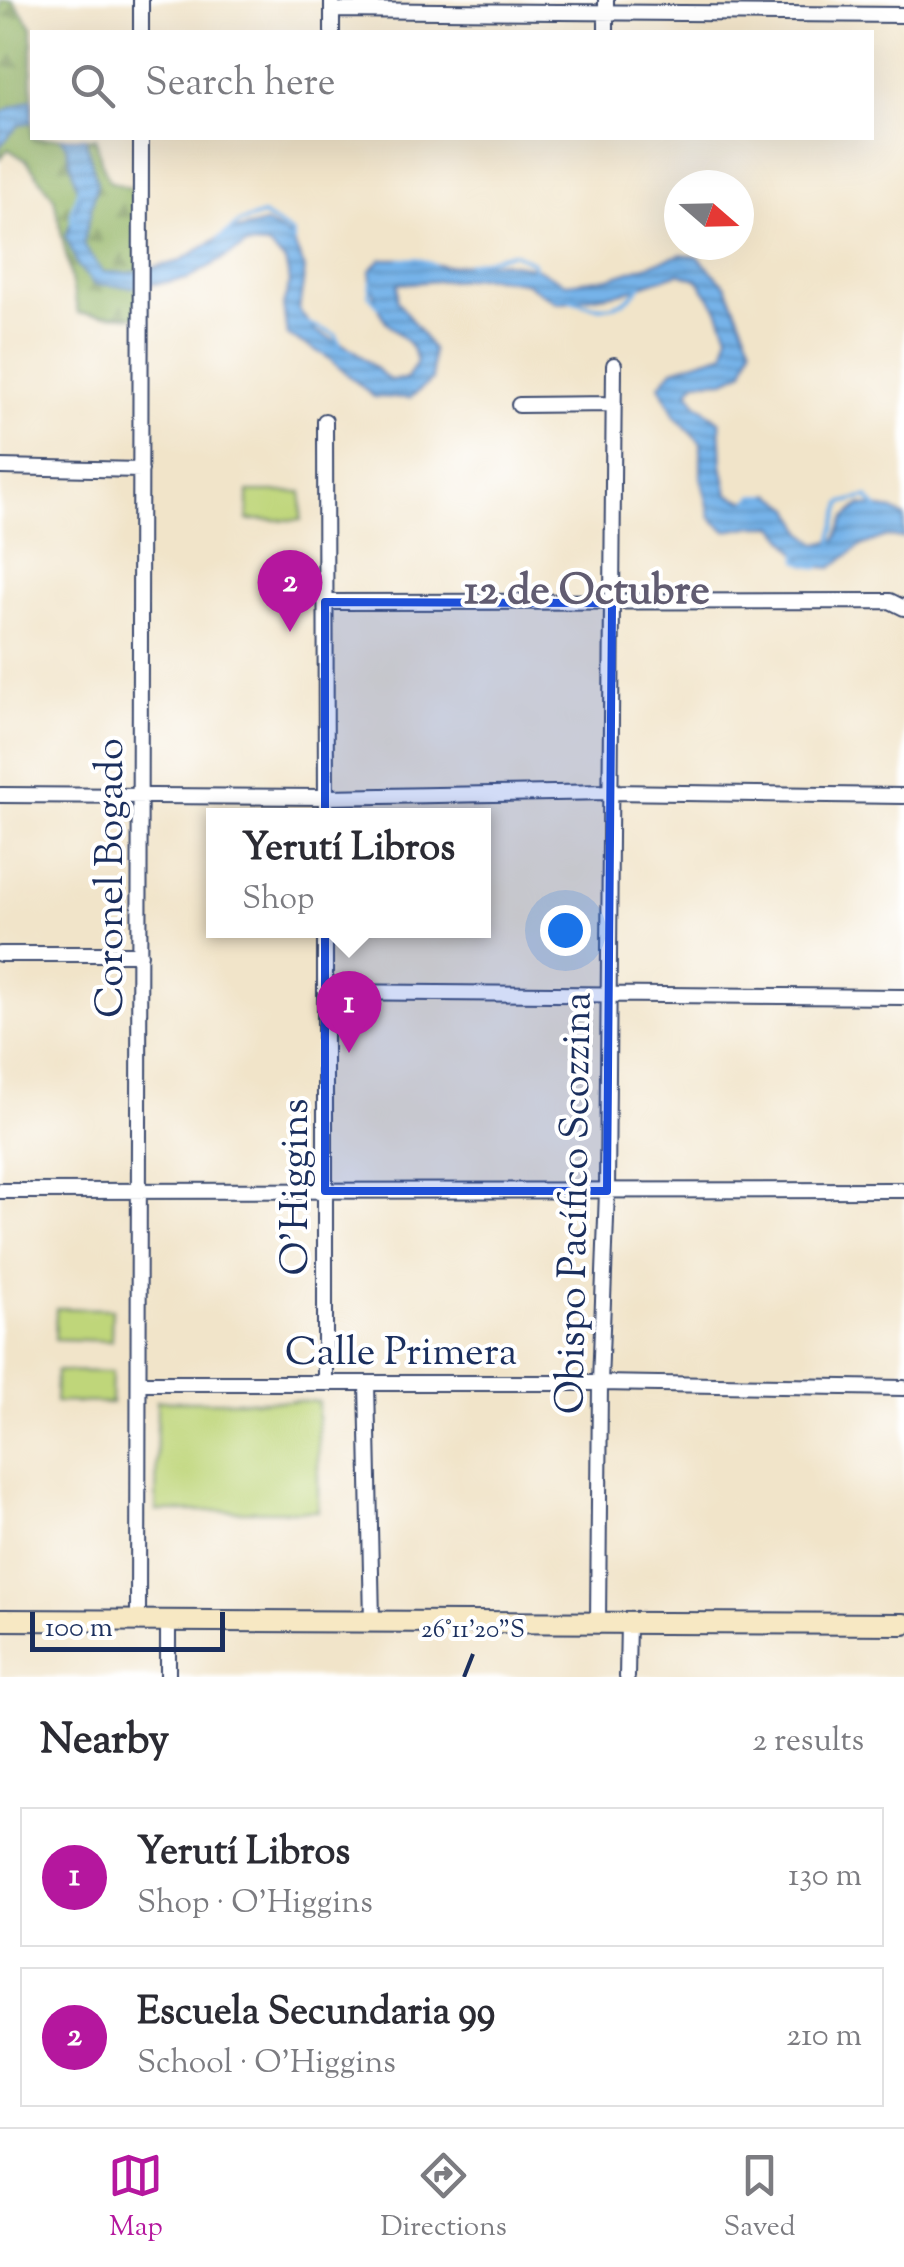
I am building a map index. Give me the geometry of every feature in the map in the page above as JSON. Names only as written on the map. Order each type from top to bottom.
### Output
[{"type":"main road","points":[[0,1620],[904,1624]]},
{"type":"street","points":[[141,0],[141,30]]},
{"type":"street","points":[[332,5],[606,6],[904,15]]},
{"type":"street","name":"Coronel Bogado","points":[[138,1620],[141,140]]},
{"type":"street","name":"Obispo Pacífico Scozzina","points":[[598,1623],[607,1191],[614,365]]},
{"type":"street","points":[[519,405],[614,404]]},
{"type":"street","points":[[325,422],[326,808]]},
{"type":"street","points":[[0,467],[141,470]]},
{"type":"street","points":[[325,602],[890,601],[904,608]]},
{"type":"street","points":[[0,795],[326,797],[610,792],[904,796]]},
{"type":"street","name":"O'Higgins","points":[[325,938],[325,1382]]},
{"type":"street","points":[[0,954],[140,954]]},
{"type":"street","points":[[325,992],[904,997]]},
{"type":"street","points":[[0,1191],[904,1190]]},
{"type":"street","name":"Calle Primera","points":[[138,1383],[600,1383],[904,1388]]},
{"type":"street","points":[[368,1383],[372,1621]]},
{"type":"street","points":[[168,1620],[168,1677]]},
{"type":"street","points":[[628,1622],[628,1677]]},
{"type":"highlighted area","points":[[325,602],[612,603],[607,1191],[325,1191]]},
{"type":"green space","points":[[0,0],[13,0],[32,27],[30,140],[96,140],[109,181],[141,192],[140,317],[78,313],[54,198],[27,161],[8,149],[0,159]]},
{"type":"green space","points":[[248,492],[302,492],[301,520],[248,520]]},
{"type":"green space","points":[[56,1308],[112,1309],[111,1341],[55,1339]]},
{"type":"green space","points":[[56,1371],[112,1372],[111,1403],[55,1402]]},
{"type":"green space","points":[[157,1401],[318,1401],[318,1511],[156,1511]]},
{"type":"water","points":[[30,100],[30,122],[20,124],[0,146],[0,115]]},
{"type":"water","points":[[62,140],[86,140],[97,183],[83,245],[103,272],[129,273],[178,262],[229,232],[265,223],[291,237],[305,269],[299,310],[315,331],[354,350],[389,380],[407,379],[417,362],[409,343],[388,324],[373,292],[370,271],[381,259],[444,266],[499,262],[533,267],[566,283],[609,278],[664,260],[701,260],[726,286],[752,346],[744,371],[725,380],[697,381],[688,390],[696,403],[720,422],[728,494],[744,501],[772,494],[792,508],[804,533],[818,544],[836,540],[845,518],[860,505],[893,510],[904,517],[904,538],[886,536],[860,546],[831,568],[806,565],[775,526],[726,531],[711,518],[701,477],[701,443],[675,416],[660,385],[673,369],[725,353],[728,334],[718,309],[697,279],[679,273],[624,292],[558,303],[524,282],[488,277],[398,284],[397,300],[432,349],[432,380],[410,398],[374,397],[326,356],[287,335],[283,305],[290,283],[285,261],[268,246],[247,245],[187,279],[133,287],[94,284],[78,266],[66,237],[79,197]]},
{"type":"waterway","points":[[72,222],[79,188]]},
{"type":"waterway","points":[[219,239],[241,222],[263,215],[293,234],[293,242]]},
{"type":"waterway","points":[[468,264],[512,253],[533,262],[534,269]]},
{"type":"waterway","points":[[400,260],[416,259],[434,265]]},
{"type":"waterway","points":[[371,281],[369,295],[380,307]]},
{"type":"waterway","points":[[571,300],[610,306],[626,300],[641,285]]},
{"type":"waterway","points":[[309,324],[336,335],[340,346]]},
{"type":"waterway","points":[[749,501],[754,496],[767,496]]},
{"type":"waterway","points":[[832,543],[842,503],[867,497],[879,511]]},
{"type":"waterway","points":[[798,553],[799,561],[817,568],[820,565]]},
{"type":"place","name":"Escuela Secundaria 99","points":[[290,632]]},
{"type":"place","name":"Yerutí Libros","points":[[349,1053]]},
{"type":"district","name":"12 de Octubre","points":[[587,588]]}]
